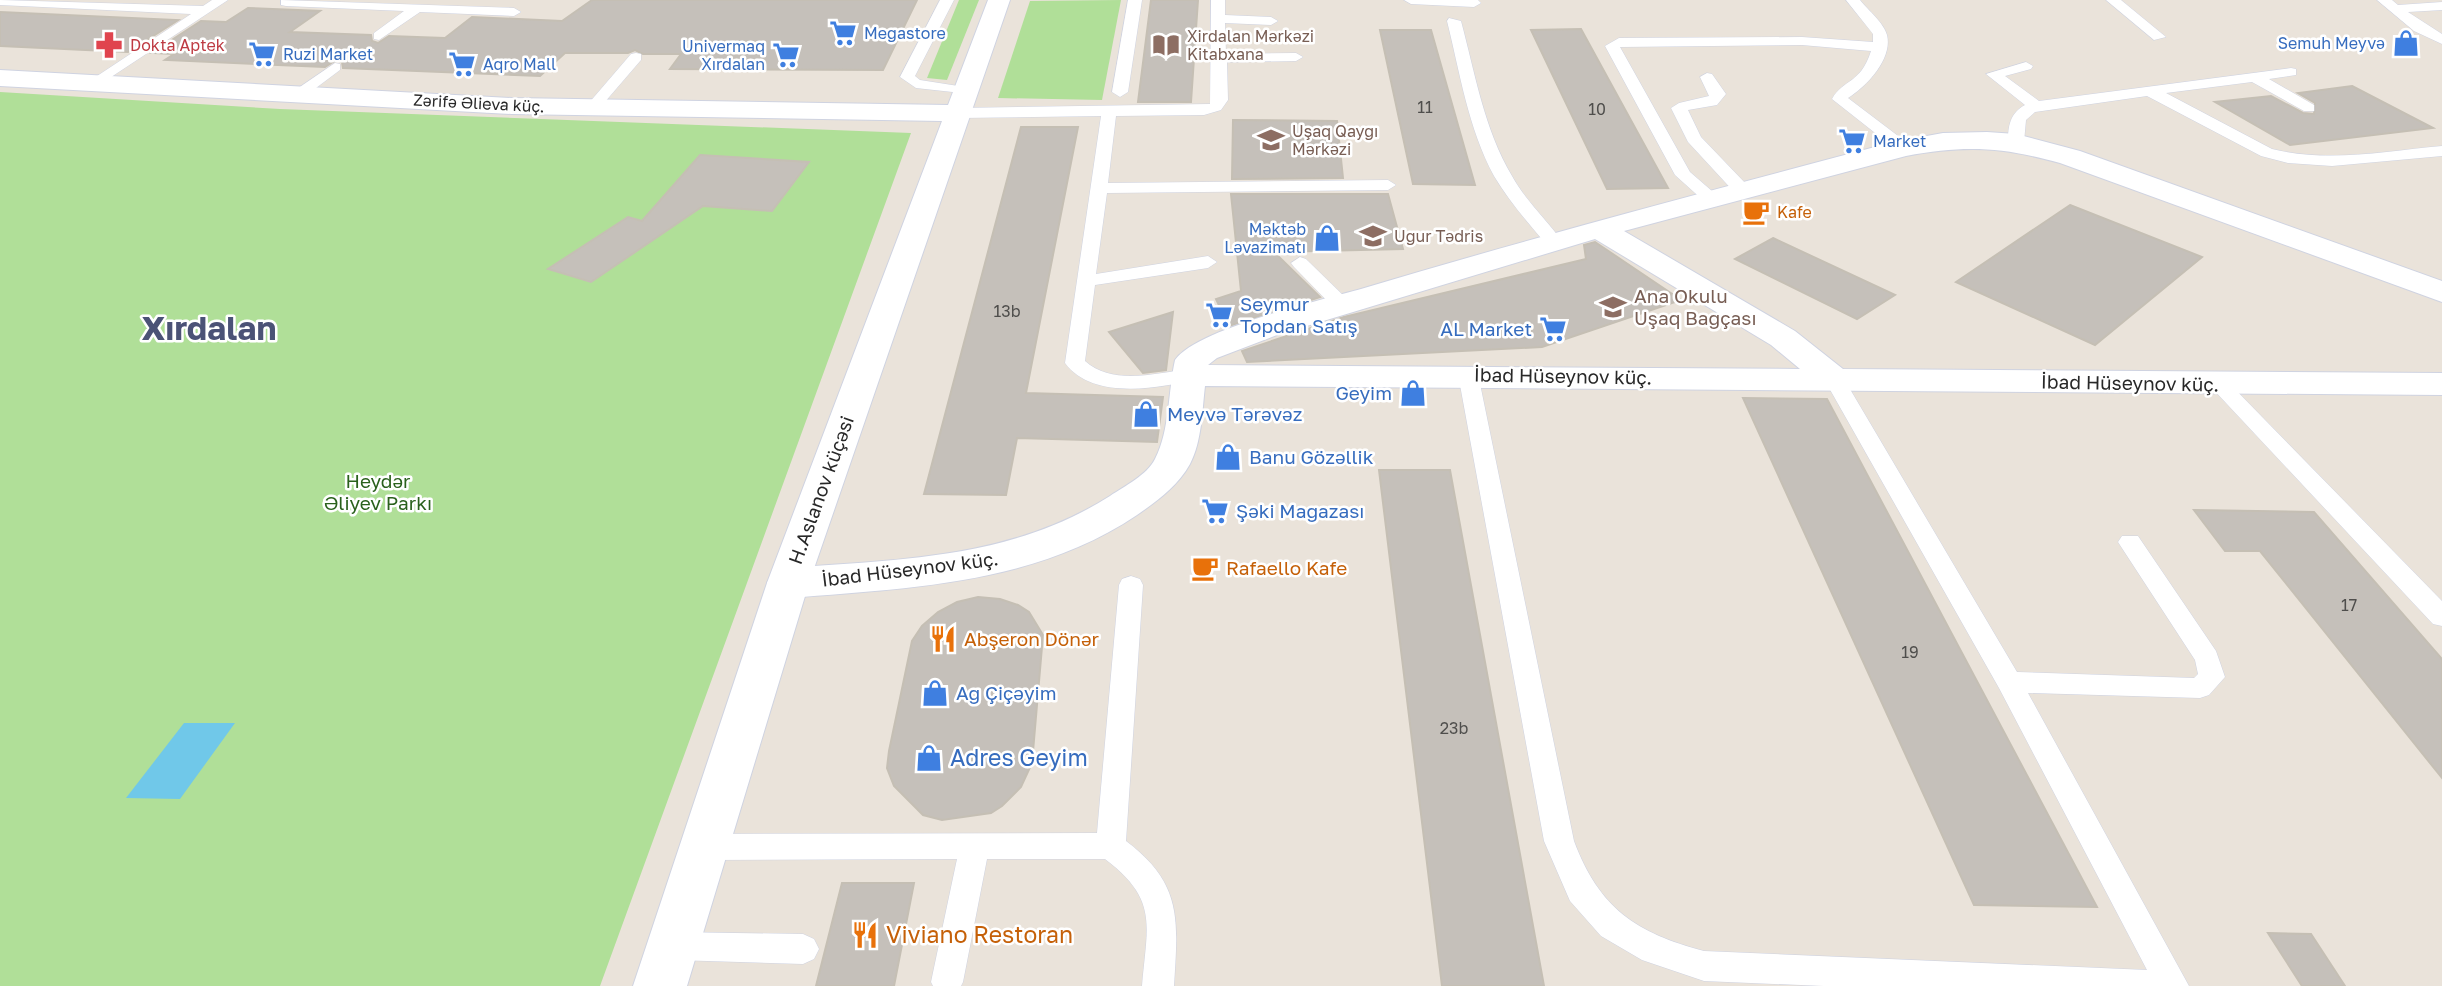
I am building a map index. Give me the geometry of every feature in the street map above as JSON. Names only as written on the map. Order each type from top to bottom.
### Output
[{"type":"street","name":"H.Aslanov küçəsi","points":[[660,986],[788,583],[999,0]]},
{"type":"street","name":"Zərifə Əlieva küç.","points":[[0,78],[593,107],[963,102]]},
{"type":"street","points":[[1189,374],[1192,360],[1205,351],[1342,305],[1711,198],[1904,148],[1961,140],[2016,142],[2070,157],[2442,292]]},
{"type":"street","points":[[1599,229],[1783,338],[1834,379]]},
{"type":"street","name":"İbad Hüseynov küç.","points":[[788,583],[978,564],[1022,555],[1102,521],[1158,480],[1171,464],[1189,374],[1468,374],[2219,384],[2442,384]]},
{"type":"lane","points":[[96,83],[221,0]]},
{"type":"lane","points":[[947,0],[908,77],[916,84],[963,102],[1109,112],[1204,110],[1216,107],[1220,100],[1218,0]]},
{"type":"lane","points":[[1120,92],[1135,0]]},
{"type":"lane","points":[[1415,0],[1474,3]]},
{"type":"lane","points":[[1853,0],[1880,33],[1867,78],[1840,99],[1904,148]]},
{"type":"lane","points":[[2113,0],[2159,37]]},
{"type":"lane","points":[[0,1],[204,10]]},
{"type":"lane","points":[[286,2],[514,12]]},
{"type":"lane","points":[[2389,4],[2442,6]]},
{"type":"lane","points":[[2389,4],[2419,28],[2442,40]]},
{"type":"lane","points":[[379,36],[416,8]]},
{"type":"lane","points":[[1219,19],[1271,21]]},
{"type":"lane","points":[[1454,21],[1486,139],[1497,166],[1512,192],[1553,242]]},
{"type":"lane","points":[[1711,198],[1683,175],[1612,46],[1619,43],[1802,41],[1878,47]]},
{"type":"lane","points":[[593,107],[636,57]]},
{"type":"lane","points":[[1219,58],[1296,57]]},
{"type":"lane","points":[[2025,66],[1993,74],[2036,106]]},
{"type":"lane","points":[[299,94],[335,67]]},
{"type":"lane","points":[[2016,142],[2016,122],[2020,114],[2036,106],[2291,72]]},
{"type":"lane","points":[[1707,77],[1718,94],[1717,99],[1712,103],[1679,108],[1694,139],[1742,190]]},
{"type":"lane","points":[[2254,77],[2309,108]]},
{"type":"lane","points":[[2150,91],[2267,153],[2287,159],[2321,160],[2442,151]]},
{"type":"lane","points":[[1109,112],[1075,345],[1075,363],[1081,371],[1110,381],[1189,374]]},
{"type":"lane","points":[[1098,188],[1388,185]]},
{"type":"lane","points":[[1085,281],[1208,262]]},
{"type":"lane","points":[[1300,263],[1342,305]]},
{"type":"lane","points":[[1468,374],[1559,841],[1569,872],[1592,908],[1628,940],[1665,957],[1704,966],[2173,986]]},
{"type":"lane","points":[[1834,379],[2009,682],[2173,986]]},
{"type":"lane","points":[[2219,384],[2441,615]]},
{"type":"lane","points":[[2009,682],[2200,688],[2213,677],[2207,659],[2130,542]]},
{"type":"lane","points":[[1111,846],[1130,584]]},
{"type":"lane","points":[[947,982],[975,846]]},
{"type":"lane","points":[[704,847],[1111,846],[1145,875],[1159,898],[1162,923],[1158,986]]},
{"type":"lane","points":[[674,946],[803,949]]},
{"type":"green space","points":[[959,0],[979,0],[947,80],[927,78]]},
{"type":"green space","points":[[1121,0],[1102,100],[998,98],[1030,1]]},
{"type":"green space","name":"Heydər Əliyev Parkı","points":[[0,92],[280,109],[911,133],[600,986],[0,986]]},
{"type":"water","points":[[184,723],[235,723],[180,799],[126,798]]},
{"type":"building","points":[[592,0],[917,0],[883,70],[670,69],[681,54],[643,54],[635,50],[628,53],[565,53],[540,76],[343,68],[342,62],[336,60],[325,67],[165,60],[174,54],[152,53],[201,21],[226,22],[248,8],[320,11],[290,32],[371,35],[372,41],[378,43],[389,36],[445,38],[472,17],[562,21]]},
{"type":"building","points":[[1151,0],[1198,0],[1191,102],[1138,102]]},
{"type":"building","points":[[0,12],[178,20],[128,52],[0,46]]},
{"type":"building","points":[[1581,29],[1668,188],[1607,189],[1531,30]]},
{"type":"building","points":[[1380,30],[1431,30],[1475,185],[1413,184]]},
{"type":"building","points":[[2352,86],[2433,128],[2290,145],[2215,102],[2271,96],[2303,113],[2314,114],[2315,103],[2298,93]]},
{"type":"building","points":[[1233,120],[1337,121],[1343,178],[1232,179]]},
{"type":"building","points":[[1021,127],[1078,127],[1026,393],[1163,397],[1157,442],[1017,438],[1006,495],[924,494]]},
{"type":"building","points":[[700,155],[809,162],[772,211],[703,206],[591,282],[548,269],[628,217],[642,221]]},
{"type":"building","points":[[1231,194],[1388,194],[1403,249],[1274,252],[1320,297],[1229,326],[1216,299],[1241,291]]},
{"type":"building","points":[[2070,205],[2202,257],[2095,345],[1956,282]]},
{"type":"building","points":[[1773,238],[1895,295],[1857,319],[1735,259]]},
{"type":"building","points":[[1595,242],[1681,300],[1542,347],[1247,362],[1242,351],[1344,317],[1586,259],[1584,245]]},
{"type":"building","points":[[1173,312],[1166,370],[1143,373],[1109,332]]},
{"type":"building","points":[[1743,398],[1827,399],[2097,907],[1974,905]]},
{"type":"building","points":[[1379,470],[1450,470],[1544,986],[1442,986]]},
{"type":"building","points":[[2194,510],[2314,512],[2442,659],[2442,778],[2260,551],[2225,551]]},
{"type":"building","points":[[978,597],[1000,599],[1018,605],[1029,612],[1043,635],[1032,763],[1021,787],[991,813],[942,820],[923,815],[894,786],[887,768],[889,751],[912,641],[922,626],[938,612],[957,602]]},
{"type":"building","points":[[842,883],[914,883],[894,986],[816,986]]},
{"type":"building","points":[[2268,933],[2311,934],[2345,986],[2302,986]]},
{"type":"place","name":"Megastore","points":[[843,33]]},
{"type":"place","name":"Semuh Meyvə","points":[[2406,43]]},
{"type":"place","name":"Dokta Aptek","points":[[109,45]]},
{"type":"place","name":"Xirdalan Mərkəzi Kitabxana","points":[[1166,45]]},
{"type":"place","name":"Ruzi Market","points":[[262,54]]},
{"type":"place","name":"Univermaq Xırdalan","points":[[786,55]]},
{"type":"place","name":"Aqro Mall","points":[[462,64]]},
{"type":"place","name":"Uşaq Qayğı Mərkəzi","points":[[1271,140]]},
{"type":"place","name":"Market","points":[[1852,141]]},
{"type":"place","name":"Kafe","points":[[1756,212]]},
{"type":"place","name":"Uğur Tədris","points":[[1373,236]]},
{"type":"place","name":"Məktəb Ləvazimatı","points":[[1327,238]]},
{"type":"place","name":"Ana Okulu Uşaq Bağçası","points":[[1613,307]]},
{"type":"place","name":"Seymur Topdan Satış","points":[[1219,315]]},
{"type":"place","name":"AL Market","points":[[1553,329]]},
{"type":"place","name":"Geyim","points":[[1413,393]]},
{"type":"place","name":"Meyvə Tərəvəz","points":[[1146,414]]},
{"type":"place","name":"Banu Gözəllik","points":[[1228,457]]},
{"type":"place","name":"Şəki Mağazası","points":[[1215,511]]},
{"type":"place","name":"Rafaello Kafe","points":[[1205,568]]},
{"type":"place","name":"Abşeron Dönər","points":[[943,639]]},
{"type":"place","name":"Ag Çiçəyim","points":[[935,693]]},
{"type":"place","name":"Adres Geyim","points":[[929,758]]},
{"type":"place","name":"Viviano Restoran","points":[[865,935]]},
{"type":"district","name":"Xırdalan","points":[[209,328]]}]
